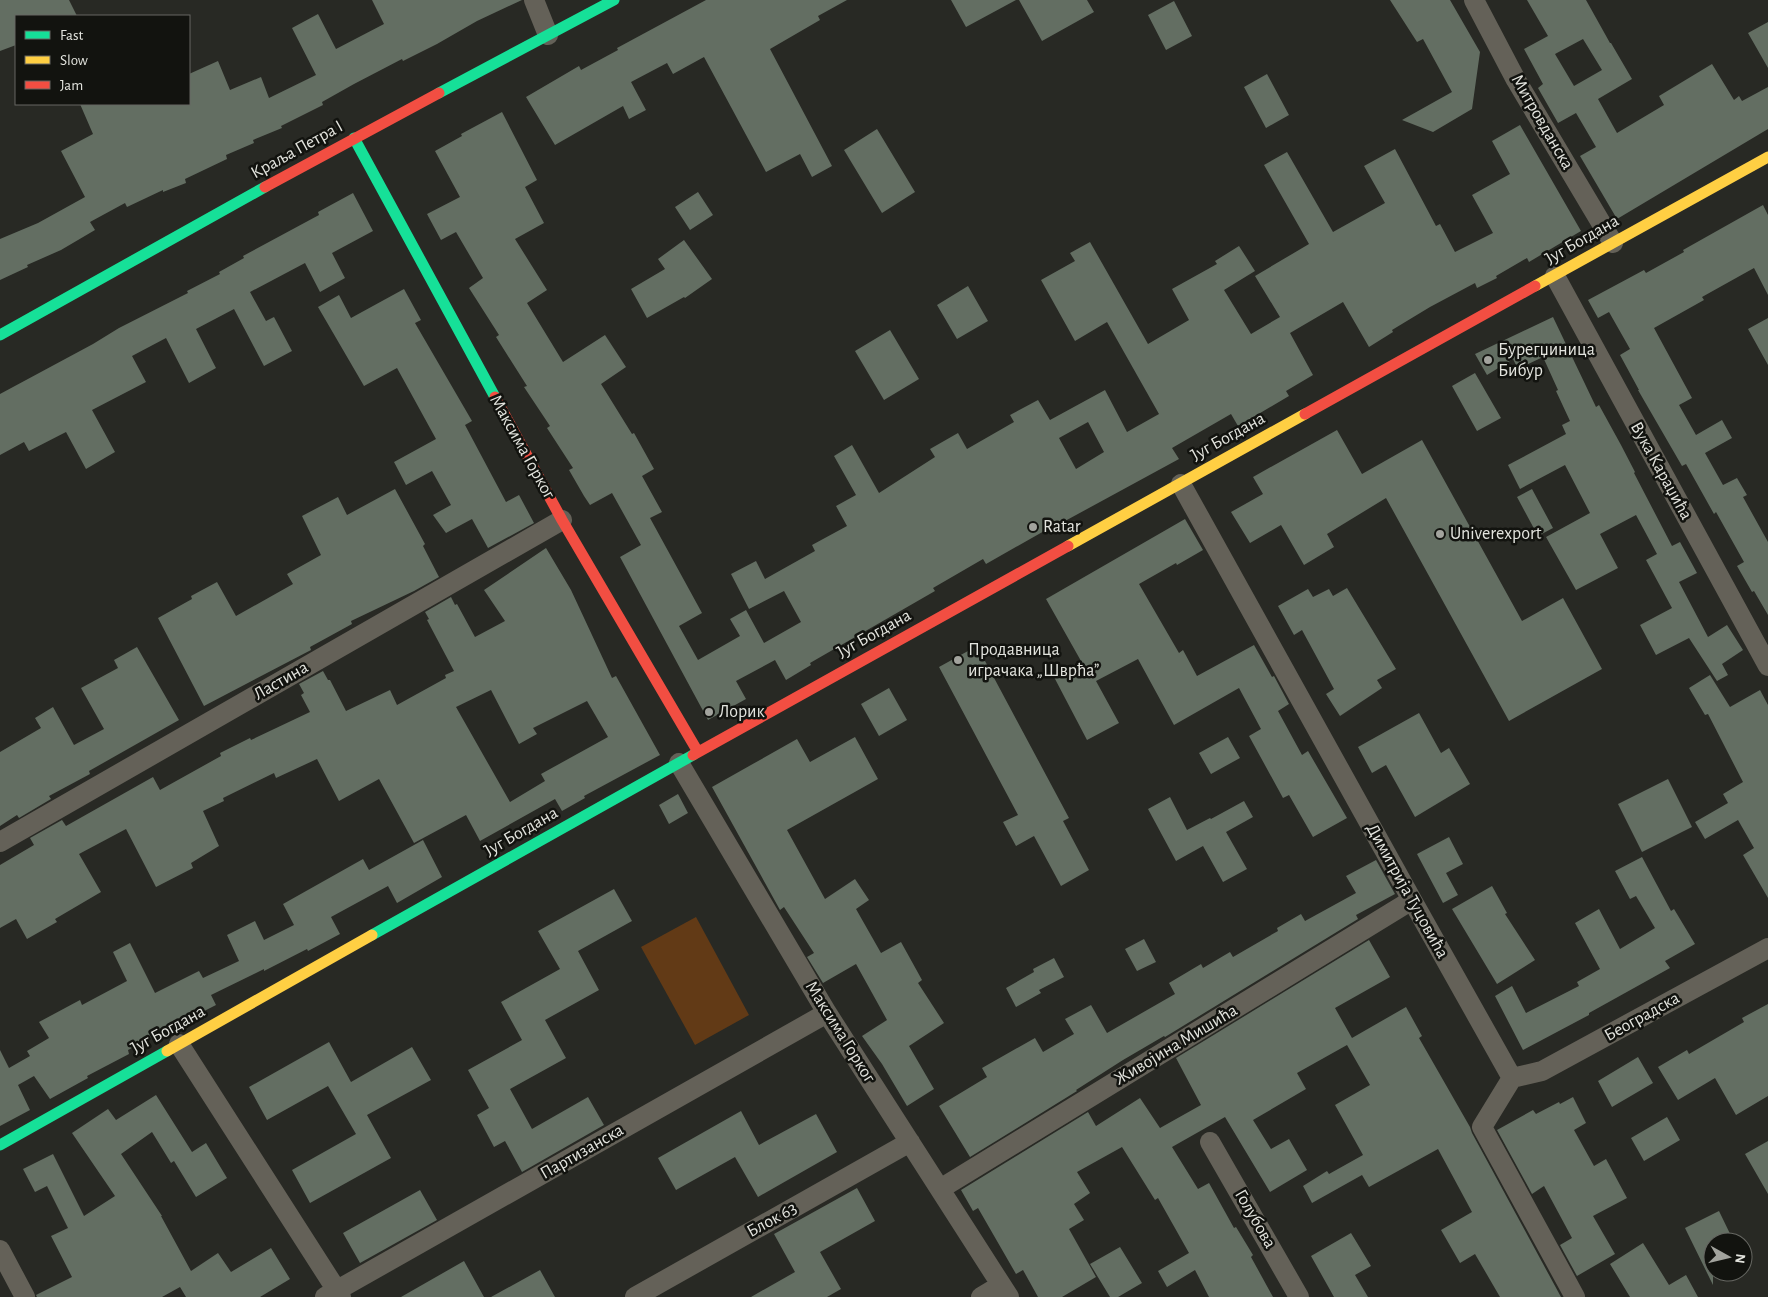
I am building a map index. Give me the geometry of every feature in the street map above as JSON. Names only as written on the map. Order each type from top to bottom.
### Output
[{"type":"street","points":[[534,0],[548,35]]},
{"type":"street","name":"Краља Петра I","points":[[0,336],[354,138],[614,0]]},
{"type":"street","name":"Митровданска","points":[[1474,0],[1516,80],[1613,243]]},
{"type":"street","name":"Максима Горког","points":[[354,138],[562,520],[698,752]]},
{"type":"street","name":"Југ Богдана","points":[[0,1145],[698,752],[1768,157]]},
{"type":"street","name":"Вука Караџића","points":[[1555,276],[1768,666]]},
{"type":"street","name":"Димитрија Туцовића","points":[[1181,484],[1512,1078]]},
{"type":"street","name":"Ластина","points":[[0,842],[562,520]]},
{"type":"street","name":"Максима Горког","points":[[679,763],[827,1013],[1005,1291]]},
{"type":"street","name":"Живојина Мишића","points":[[940,1189],[1412,900]]},
{"type":"street","name":"Београдска","points":[[1512,1078],[1542,1071],[1768,948]]},
{"type":"street","name":"Партизанска","points":[[179,1044],[334,1295],[827,1013]]},
{"type":"street","points":[[1512,1078],[1482,1127],[1575,1297]]},
{"type":"street","name":"Блок 63","points":[[635,1297],[910,1142]]},
{"type":"street","name":"Голубова","points":[[1210,1142],[1299,1297]]},
{"type":"street","points":[[0,1250],[25,1297]]},
{"type":"street","points":[[981,1297],[1005,1291]]},
{"type":"shaded area","points":[[696,917],[749,1015],[695,1045],[641,947]]},
{"type":"building","points":[[0,0],[69,0],[76,15],[15,15],[15,45],[0,51]]},
{"type":"building","points":[[372,0],[522,0],[354,84],[322,102],[323,105],[281,126],[282,128],[253,140],[254,143],[226,155],[227,159],[185,179],[186,183],[163,192],[163,190],[127,207],[125,203],[90,222],[95,230],[61,250],[27,265],[28,267],[0,280],[0,239],[38,223],[85,197],[61,151],[93,134],[80,105],[190,105],[190,74],[218,61],[230,90],[261,77],[269,98],[316,75],[292,28],[318,14],[336,49],[384,24]]},
{"type":"building","points":[[706,0],[847,0],[818,16],[820,20],[770,49],[832,166],[812,177],[800,154],[766,172],[704,57],[673,74],[667,63],[631,82],[646,110],[629,119],[623,106],[555,145],[526,97],[579,66],[581,70],[618,50],[617,48]]},
{"type":"building","points":[[951,0],[1016,0],[966,27]]},
{"type":"building","points":[[1019,0],[1087,0],[1094,12],[1042,41]]},
{"type":"building","points":[[1390,0],[1450,0],[1480,52],[1472,109],[1433,132],[1402,120],[1452,92],[1423,39],[1417,42]]},
{"type":"building","points":[[1527,0],[1586,0],[1632,79],[1598,99],[1617,133],[1664,105],[1659,96],[1712,64],[1734,100],[1739,96],[1742,101],[1768,87],[1768,129],[1617,219],[1580,156],[1596,147],[1576,113],[1558,123],[1538,88],[1543,84],[1524,49],[1548,36]],"holes":[[[1583,39],[1602,70],[1574,86],[1555,54]]]},
{"type":"building","points":[[1174,1],[1192,36],[1166,50],[1148,15]]},
{"type":"building","points":[[1768,22],[1768,68],[1748,33]]},
{"type":"building","points":[[1267,74],[1289,115],[1266,128],[1244,87]]},
{"type":"building","points":[[502,112],[537,180],[525,187],[544,223],[515,239],[547,290],[527,303],[563,362],[605,335],[626,367],[601,384],[632,434],[634,433],[654,469],[642,476],[662,512],[650,518],[702,613],[679,626],[698,660],[740,636],[730,619],[746,610],[764,643],[801,622],[784,591],[749,609],[731,574],[756,561],[765,579],[815,551],[812,545],[847,526],[836,506],[856,495],[834,456],[852,445],[879,493],[935,457],[930,449],[958,433],[967,449],[1014,422],[1010,415],[1038,400],[1050,420],[1105,390],[1127,432],[1159,414],[1107,322],[1075,341],[1041,280],[1075,261],[1070,253],[1090,242],[1148,344],[1189,320],[1172,289],[1217,264],[1215,261],[1239,246],[1255,271],[1224,290],[1251,334],[1280,317],[1255,276],[1309,244],[1264,165],[1287,152],[1333,232],[1385,203],[1364,166],[1395,149],[1436,226],[1440,224],[1455,252],[1493,233],[1472,195],[1510,174],[1492,141],[1520,125],[1581,231],[1529,262],[1527,258],[1496,276],[1497,278],[1477,288],[1475,283],[1430,307],[1392,330],[1393,332],[1369,347],[1343,302],[1290,333],[1313,375],[1286,391],[1289,396],[1238,426],[1231,414],[1172,448],[1179,459],[986,564],[983,559],[933,588],[935,591],[810,663],[811,665],[786,680],[775,660],[736,681],[746,699],[708,720],[620,557],[641,545],[612,493],[590,505],[584,496],[569,470],[573,468],[547,428],[550,426],[524,387],[527,386],[496,337],[499,335],[469,288],[483,278],[456,232],[441,240],[427,214],[460,197],[435,151],[462,136],[461,134]],"holes":[[[1088,422],[1104,452],[1076,469],[1059,438]]]},
{"type":"building","points":[[877,129],[915,192],[882,213],[844,150]]},
{"type":"building","points":[[698,192],[713,215],[690,230],[675,207]]},
{"type":"building","points":[[353,193],[373,231],[332,253],[345,278],[320,292],[305,263],[250,292],[266,321],[274,317],[292,351],[264,366],[234,309],[196,329],[216,368],[189,383],[166,338],[132,356],[146,382],[92,410],[115,452],[86,469],[66,432],[29,451],[24,442],[0,455],[0,394],[119,328],[188,293],[187,291],[220,274],[219,272],[244,258],[243,256],[319,215],[318,212]]},
{"type":"building","points":[[1763,205],[1768,215],[1768,295],[1754,268],[1702,297],[1704,300],[1654,328],[1692,398],[1679,405],[1696,435],[1722,420],[1732,438],[1705,453],[1723,485],[1737,478],[1747,495],[1743,497],[1768,542],[1768,615],[1737,566],[1744,562],[1716,512],[1714,514],[1686,464],[1682,466],[1638,390],[1620,355],[1630,349],[1609,312],[1598,318],[1588,300],[1644,270],[1646,273]]},
{"type":"building","points":[[684,240],[712,279],[685,298],[647,318],[631,289],[665,269],[658,259]]},
{"type":"building","points":[[968,286],[988,321],[957,339],[937,305]]},
{"type":"building","points":[[404,289],[421,320],[415,323],[472,421],[465,425],[506,502],[519,495],[534,523],[488,548],[472,519],[446,533],[433,515],[451,505],[432,471],[406,485],[394,462],[436,439],[397,368],[364,386],[318,307],[339,295],[351,318]]},
{"type":"building","points":[[1553,317],[1596,407],[1599,405],[1621,445],[1672,546],[1680,542],[1697,573],[1679,582],[1708,637],[1727,625],[1743,650],[1722,664],[1728,675],[1717,681],[1689,638],[1656,655],[1640,625],[1672,608],[1646,560],[1657,554],[1636,515],[1600,534],[1618,568],[1576,590],[1546,537],[1590,513],[1565,465],[1520,489],[1508,465],[1566,434],[1562,425],[1570,421],[1543,357],[1518,369],[1513,359],[1487,375],[1475,354]]},
{"type":"building","points":[[1768,318],[1768,365],[1748,329]]},
{"type":"building","points":[[890,330],[919,379],[884,400],[855,351]]},
{"type":"building","points":[[1475,373],[1501,418],[1477,431],[1452,386]]},
{"type":"building","name":"Univerexport","points":[[1337,430],[1362,474],[1422,440],[1522,621],[1563,598],[1602,669],[1509,721],[1386,498],[1327,534],[1334,547],[1304,565],[1281,525],[1250,543],[1231,512],[1263,494],[1253,477]]},
{"type":"building","points":[[395,489],[425,544],[423,546],[439,577],[351,621],[352,624],[310,647],[311,650],[204,706],[158,618],[192,599],[191,596],[217,582],[236,616],[293,584],[287,574],[321,555],[302,516],[338,497],[347,515]]},
{"type":"building","points":[[1532,489],[1553,528],[1538,536],[1517,497]]},
{"type":"building","points":[[1185,519],[1203,550],[1139,584],[1179,653],[1183,650],[1197,676],[1254,645],[1289,704],[1278,711],[1302,755],[1308,751],[1347,818],[1313,837],[1289,795],[1283,798],[1249,736],[1261,729],[1239,688],[1174,725],[1138,659],[1096,681],[1119,723],[1087,740],[1054,677],[1081,661],[1046,599]]},
{"type":"building","points":[[546,548],[571,590],[612,678],[616,676],[660,755],[584,796],[585,798],[562,811],[555,799],[480,841],[466,815],[414,843],[379,779],[339,801],[317,759],[276,778],[274,773],[223,798],[224,801],[203,811],[219,846],[191,863],[193,868],[156,887],[126,829],[79,854],[101,892],[55,919],[57,922],[27,939],[16,919],[0,928],[0,865],[34,845],[30,838],[62,820],[66,826],[153,777],[160,790],[221,756],[220,753],[310,712],[301,695],[304,693],[299,684],[323,671],[328,680],[330,680],[346,711],[390,690],[397,705],[446,678],[445,675],[454,671],[427,620],[429,619],[425,612],[451,597],[455,605],[457,604],[475,637],[505,621],[484,590]],"holes":[[[491,690],[519,744],[537,734],[533,728],[587,701],[608,737],[541,774],[545,781],[510,802],[456,707]]]},
{"type":"building","points":[[1347,588],[1396,669],[1377,680],[1382,688],[1340,716],[1326,694],[1334,689],[1302,630],[1294,635],[1278,606],[1308,589],[1313,597],[1329,589],[1333,596]]},
{"type":"building","points":[[977,646],[1069,818],[1063,821],[1089,870],[1061,886],[1034,836],[1016,846],[1003,822],[1018,815],[939,667]]},
{"type":"building","points":[[137,647],[179,720],[89,771],[90,774],[49,796],[51,799],[19,818],[17,815],[0,826],[0,752],[41,728],[35,718],[53,707],[74,745],[104,729],[81,688],[118,668],[114,660]]},
{"type":"building","points":[[1710,675],[1730,707],[1760,690],[1768,705],[1768,898],[1743,855],[1754,848],[1738,820],[1705,839],[1695,822],[1728,803],[1723,794],[1743,782],[1708,714],[1705,715],[1689,688]]},
{"type":"building","points":[[889,688],[907,720],[879,736],[861,704]]},
{"type":"building","points":[[1419,713],[1441,753],[1449,748],[1470,784],[1415,817],[1386,765],[1372,773],[1358,747]]},
{"type":"building","points":[[855,737],[878,779],[787,830],[825,899],[855,879],[869,900],[856,909],[881,953],[901,942],[922,980],[918,983],[944,1023],[909,1046],[934,1089],[907,1106],[882,1064],[862,1036],[887,1020],[856,964],[823,983],[807,957],[814,953],[784,907],[780,910],[712,787],[797,739],[810,762]]},
{"type":"building","points":[[1228,737],[1240,758],[1211,774],[1199,753]]},
{"type":"building","points":[[1668,779],[1692,827],[1642,852],[1618,804]]},
{"type":"building","points":[[678,794],[688,813],[669,824],[659,805]]},
{"type":"building","points":[[1170,797],[1187,830],[1244,801],[1253,817],[1226,832],[1247,869],[1223,882],[1203,846],[1176,861],[1148,809]]},
{"type":"building","points":[[1449,837],[1463,864],[1446,873],[1458,895],[1443,903],[1417,854]]},
{"type":"building","points":[[423,840],[442,877],[397,903],[388,886],[331,917],[340,934],[308,951],[307,949],[211,995],[216,1005],[128,1050],[129,1054],[87,1076],[88,1078],[50,1099],[34,1076],[18,1085],[30,1110],[0,1126],[0,1050],[9,1068],[30,1056],[27,1051],[49,1038],[39,1022],[80,1000],[82,1005],[127,981],[113,952],[130,943],[155,993],[199,971],[203,978],[239,961],[227,935],[255,921],[264,940],[294,925],[283,904],[363,859],[369,870]]},
{"type":"building","points":[[1642,857],[1671,911],[1674,909],[1695,944],[1665,961],[1670,968],[1589,1013],[1589,1015],[1523,1050],[1495,996],[1512,986],[1526,1013],[1579,986],[1577,982],[1600,969],[1575,923],[1599,909],[1620,949],[1655,928],[1636,896],[1630,899],[1615,871]]},
{"type":"building","points":[[1376,860],[1395,894],[1356,915],[1358,919],[1165,1037],[1123,1060],[1077,1091],[970,1157],[939,1106],[987,1077],[982,1068],[1035,1038],[1043,1052],[1074,1034],[1065,1019],[1091,1005],[1107,1033],[1175,994],[1169,983],[1201,964],[1203,968],[1230,952],[1233,957],[1278,931],[1277,928],[1301,914],[1305,921],[1356,893],[1346,876]]},
{"type":"building","points":[[1492,886],[1507,913],[1505,914],[1535,960],[1497,984],[1452,909]]},
{"type":"building","points":[[614,889],[632,921],[578,951],[599,990],[545,1020],[566,1058],[510,1089],[532,1129],[588,1097],[604,1125],[522,1172],[505,1141],[494,1147],[477,1115],[489,1108],[468,1070],[522,1040],[501,1002],[560,969],[538,931]]},
{"type":"building","points":[[1144,939],[1156,962],[1137,971],[1125,949]]},
{"type":"building","points":[[1369,940],[1390,977],[1335,1008],[1352,1038],[1406,1007],[1422,1036],[1419,1038],[1470,1127],[1561,1297],[1500,1297],[1475,1254],[1460,1263],[1441,1230],[1472,1212],[1438,1149],[1369,1187],[1362,1175],[1312,1203],[1303,1186],[1327,1171],[1329,1174],[1363,1155],[1335,1105],[1370,1085],[1347,1045],[1297,1073],[1306,1089],[1253,1120],[1271,1149],[1289,1139],[1307,1170],[1270,1192],[1225,1117],[1172,1147],[1198,1189],[1209,1183],[1234,1228],[1236,1227],[1253,1255],[1251,1257],[1273,1297],[1209,1297],[1195,1270],[1167,1287],[1158,1271],[1189,1253],[1158,1198],[1155,1200],[1122,1147],[1077,1172],[1090,1193],[1074,1204],[1084,1220],[1069,1229],[1096,1277],[1062,1297],[1038,1297],[1023,1270],[1016,1274],[978,1208],[973,1211],[961,1190],[1088,1112],[1096,1126],[1140,1098],[1160,1128],[1201,1105],[1176,1058]]},
{"type":"building","points":[[1054,958],[1064,977],[1039,990],[1041,993],[1016,1007],[1006,988],[1034,972],[1033,969]]},
{"type":"building","points":[[1768,1004],[1768,1096],[1736,1115],[1715,1078],[1678,1100],[1658,1067],[1687,1050],[1689,1054],[1744,1022],[1742,1018]]},
{"type":"building","points":[[329,1042],[351,1082],[412,1047],[431,1080],[367,1115],[391,1158],[310,1203],[292,1170],[356,1134],[328,1086],[267,1120],[249,1087]]},
{"type":"building","points":[[1638,1057],[1653,1083],[1612,1107],[1598,1081]]},
{"type":"building","points":[[156,1095],[192,1152],[206,1143],[227,1178],[196,1197],[174,1161],[171,1163],[152,1132],[121,1154],[162,1216],[191,1271],[218,1253],[231,1272],[271,1248],[290,1279],[260,1297],[186,1297],[180,1287],[162,1297],[37,1297],[36,1295],[72,1277],[51,1236],[68,1228],[47,1186],[35,1192],[23,1169],[53,1154],[84,1216],[115,1196],[72,1133],[108,1109],[116,1120]]},
{"type":"building","points":[[1573,1097],[1586,1123],[1574,1130],[1594,1166],[1606,1159],[1627,1198],[1593,1216],[1615,1254],[1577,1276],[1560,1245],[1572,1238],[1544,1186],[1532,1194],[1497,1130],[1533,1110],[1536,1114]]},
{"type":"building","points":[[741,1111],[759,1145],[816,1114],[837,1152],[758,1197],[735,1157],[676,1190],[658,1158]]},
{"type":"building","points":[[1667,1117],[1680,1140],[1644,1161],[1631,1138]]},
{"type":"building","points":[[1768,1141],[1768,1194],[1745,1154]]},
{"type":"building","points":[[857,1188],[875,1221],[820,1252],[841,1289],[827,1297],[751,1297],[795,1272],[774,1234]]},
{"type":"building","points":[[420,1190],[437,1220],[360,1263],[343,1233]]},
{"type":"building","points":[[1719,1211],[1729,1232],[1703,1232],[1703,1265],[1685,1228]]},
{"type":"building","points":[[1351,1233],[1371,1266],[1355,1275],[1368,1297],[1334,1297],[1311,1256]]},
{"type":"building","points":[[1643,1243],[1669,1285],[1686,1275],[1698,1297],[1630,1297],[1610,1264]]},
{"type":"building","points":[[1120,1247],[1142,1283],[1118,1297],[1110,1297],[1090,1264]]},
{"type":"building","points":[[464,1261],[484,1297],[401,1297]]},
{"type":"building","points":[[540,1270],[555,1297],[491,1297]]},
{"type":"traffic: fast","points":[[439,93],[614,0]]},
{"type":"traffic: fast","points":[[354,138],[495,397]]},
{"type":"traffic: fast","points":[[0,335],[265,187]]},
{"type":"traffic: fast","points":[[372,935],[693,755]]},
{"type":"traffic: fast","points":[[0,1145],[167,1051]]},
{"type":"traffic: slow","points":[[1535,286],[1768,157]]},
{"type":"traffic: slow","points":[[1068,546],[1305,414]]},
{"type":"traffic: slow","points":[[167,1051],[372,935]]},
{"type":"traffic: jam","points":[[265,187],[439,93]]},
{"type":"traffic: jam","points":[[1305,414],[1535,286]]},
{"type":"traffic: jam","points":[[495,397],[562,520],[698,752]]},
{"type":"traffic: jam","points":[[693,755],[1068,546]]},
{"type":"place","name":"Бурегџиница Бибур","points":[[1488,360]]},
{"type":"place","name":"Ratar","points":[[1033,527]]},
{"type":"place","name":"Univerexport","points":[[1440,534]]},
{"type":"place","name":"Продавница играчака „Шврћа”","points":[[958,660]]},
{"type":"place","name":"Лорик","points":[[709,712]]}]
